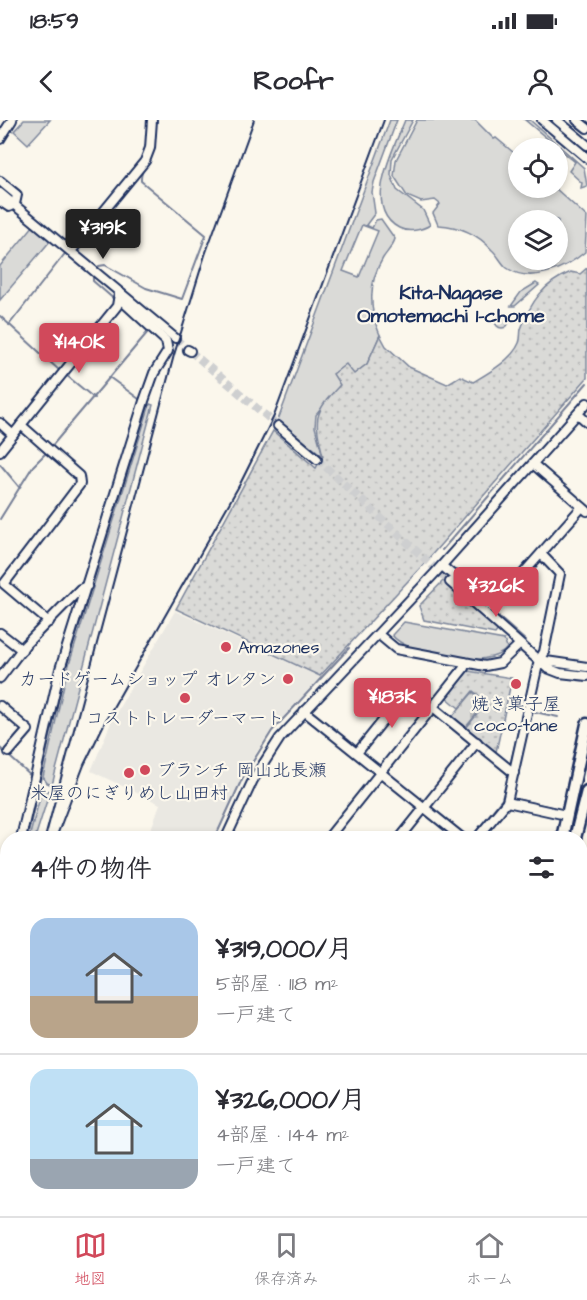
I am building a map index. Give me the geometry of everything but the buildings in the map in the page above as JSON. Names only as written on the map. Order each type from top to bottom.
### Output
[{"type":"main road","points":[[563,831],[587,724]]},
{"type":"main road","points":[[577,831],[587,791]]},
{"type":"street","points":[[0,138],[12,120]]},
{"type":"street","points":[[72,250],[146,160],[150,148],[152,120]]},
{"type":"street","points":[[542,120],[587,158]]},
{"type":"street","points":[[557,120],[587,145]]},
{"type":"street","points":[[577,120],[587,128]]},
{"type":"street","points":[[0,181],[17,195],[15,204]]},
{"type":"street","points":[[0,193],[72,250],[175,338]]},
{"type":"street","points":[[0,201],[9,207],[15,204]]},
{"type":"street","points":[[0,451],[118,302],[119,290]]},
{"type":"street","points":[[23,831],[60,669],[144,401],[154,373],[168,351],[166,341],[118,302]]},
{"type":"street","points":[[230,831],[266,759],[304,711],[442,566],[587,403]]},
{"type":"street","points":[[578,414],[587,422]]},
{"type":"street","points":[[0,423],[13,435]]},
{"type":"street","points":[[21,425],[79,477],[80,484],[2,582],[49,622]]},
{"type":"street","points":[[278,426],[316,459]]},
{"type":"street","points":[[442,566],[491,607],[584,509],[533,464]]},
{"type":"street","points":[[483,831],[507,802],[539,660],[544,652],[560,574],[541,555]]},
{"type":"street","points":[[450,582],[547,668],[560,673],[587,676]]},
{"type":"street","points":[[0,678],[22,650],[80,589],[87,586]]},
{"type":"street","points":[[0,633],[22,650]]},
{"type":"street","points":[[378,634],[396,649],[485,666],[500,663],[519,645]]},
{"type":"street","points":[[539,660],[587,667]]},
{"type":"street","points":[[334,831],[464,668],[464,662]]},
{"type":"street","points":[[357,753],[402,697],[408,696],[477,742],[514,773]]},
{"type":"street","points":[[0,706],[28,730],[9,752]]},
{"type":"street","points":[[304,711],[453,831]]},
{"type":"street","points":[[406,831],[477,742]]},
{"type":"street","points":[[507,802],[566,815]]},
{"type":"shaded area","name":"ブランチ 岡山北長瀬","points":[[175,611],[320,677],[272,729],[256,753],[217,831],[150,831],[160,804],[91,771],[112,720]]},
{"type":"green space","points":[[24,120],[50,120],[28,144],[14,131]]},
{"type":"green space","points":[[390,120],[397,120],[374,182],[372,192],[375,213],[366,225],[372,228],[376,220],[381,219],[395,239],[378,267],[373,286],[372,306],[380,335],[367,364],[340,385],[316,415],[315,427],[323,456],[278,420]],"holes":[[[362,225],[378,231],[359,277],[343,271]]]},
{"type":"green space","points":[[405,120],[413,120],[392,159],[391,175],[397,190],[423,210],[430,225],[411,231],[399,228],[388,219],[382,207],[381,192],[388,161]]},
{"type":"green space","points":[[417,120],[475,120],[494,139],[496,138],[508,148],[508,198],[566,198],[587,217],[585,252],[568,264],[568,210],[508,210],[508,269],[487,244],[474,235],[461,229],[438,225],[433,213],[440,204],[435,200],[421,202],[407,196],[394,176],[396,160]]},
{"type":"green space","points":[[525,120],[530,120],[550,138],[546,138]]},
{"type":"green space","points":[[568,154],[584,168],[587,186],[581,188],[582,183],[569,171],[575,162]]},
{"type":"green space","points":[[34,225],[51,240],[0,300],[0,266]]},
{"type":"green space","points":[[587,268],[587,378],[421,567],[320,676],[176,609],[273,431],[316,468],[323,456],[317,425],[320,410],[340,385],[333,374],[346,364],[354,374],[367,364],[380,335],[386,346],[409,367],[447,384],[460,376],[473,382],[499,366],[516,349],[529,310],[546,287],[562,276],[571,272],[580,274]]},
{"type":"green space","points":[[511,270],[555,270],[537,275],[516,273]]},
{"type":"green space","points":[[536,283],[539,285],[515,306],[511,306],[521,292]]},
{"type":"green space","points":[[502,314],[507,316],[509,321],[507,326],[502,328],[497,326],[495,321],[497,316]]},
{"type":"green space","points":[[150,404],[153,405],[52,785],[47,783],[43,777],[67,671]]},
{"type":"green space","points":[[443,581],[498,630],[495,634],[424,620],[419,606]]},
{"type":"green space","points":[[404,622],[504,640],[507,648],[498,655],[484,658],[449,658],[430,654],[400,642],[392,635]]},
{"type":"green space","points":[[468,671],[512,678],[496,752],[466,728],[487,702],[473,691],[459,708],[446,697]]},
{"type":"green space","points":[[418,685],[434,699],[429,705],[425,705],[411,693]]},
{"type":"green space","points":[[473,692],[486,703],[465,728],[452,717]]},
{"type":"green space","points":[[42,790],[50,791],[37,831],[31,831]]},
{"type":"waterway","points":[[99,266],[105,265],[146,288],[182,299],[206,235],[141,181],[141,175],[153,150],[154,137]]},
{"type":"waterway","points":[[128,176],[143,157]]},
{"type":"waterway","points":[[9,325],[67,251]]},
{"type":"waterway","points":[[93,273],[93,281],[116,301]]},
{"type":"waterway","points":[[51,447],[147,333],[147,329],[120,305]]},
{"type":"waterway","points":[[0,316],[60,371]]},
{"type":"waterway","points":[[66,375],[94,398]]},
{"type":"waterway","points":[[109,377],[139,399]]},
{"type":"waterway","points":[[442,550],[587,383]]},
{"type":"waterway","points":[[29,831],[65,671],[148,406]]},
{"type":"waterway","points":[[0,519],[33,466],[46,453]]},
{"type":"waterway","points":[[0,464],[20,488]]},
{"type":"waterway","points":[[456,570],[490,601]]},
{"type":"waterway","points":[[0,684],[38,638],[80,595]]},
{"type":"waterway","points":[[494,613],[526,641]]},
{"type":"waterway","points":[[218,831],[242,779],[272,731],[349,648]]},
{"type":"waterway","points":[[511,762],[530,680]]},
{"type":"waterway","points":[[535,712],[558,717]]},
{"type":"waterway","points":[[0,748],[32,777]]},
{"type":"waterway","points":[[476,831],[502,799],[508,776]]},
{"type":"waterway","points":[[516,799],[555,808]]},
{"type":"tunnel","points":[[175,338],[188,350]]},
{"type":"tunnel","points":[[190,351],[278,426]]},
{"type":"tunnel","points":[[317,459],[450,582]]},
{"type":"railway","points":[[47,831],[174,355],[205,255],[254,120]]},
{"type":"railway","points":[[59,831],[84,765],[107,718],[240,484],[274,416],[384,120]]},
{"type":"place","name":"Amazones","points":[[226,647]]},
{"type":"place","name":"カードゲームショップ オレタン","points":[[288,679]]},
{"type":"place","name":"焼き菓子屋 coco-tane","points":[[516,684]]},
{"type":"place","name":"コストトレーダーマート","points":[[185,698]]},
{"type":"place","name":"ブランチ 岡山北長瀬","points":[[145,770]]},
{"type":"place","name":"米屋のにぎりめし山田村","points":[[129,773]]},
{"type":"district","name":"Kita-Nagase Omotemachi 1-chome","points":[[451,304]]}]
